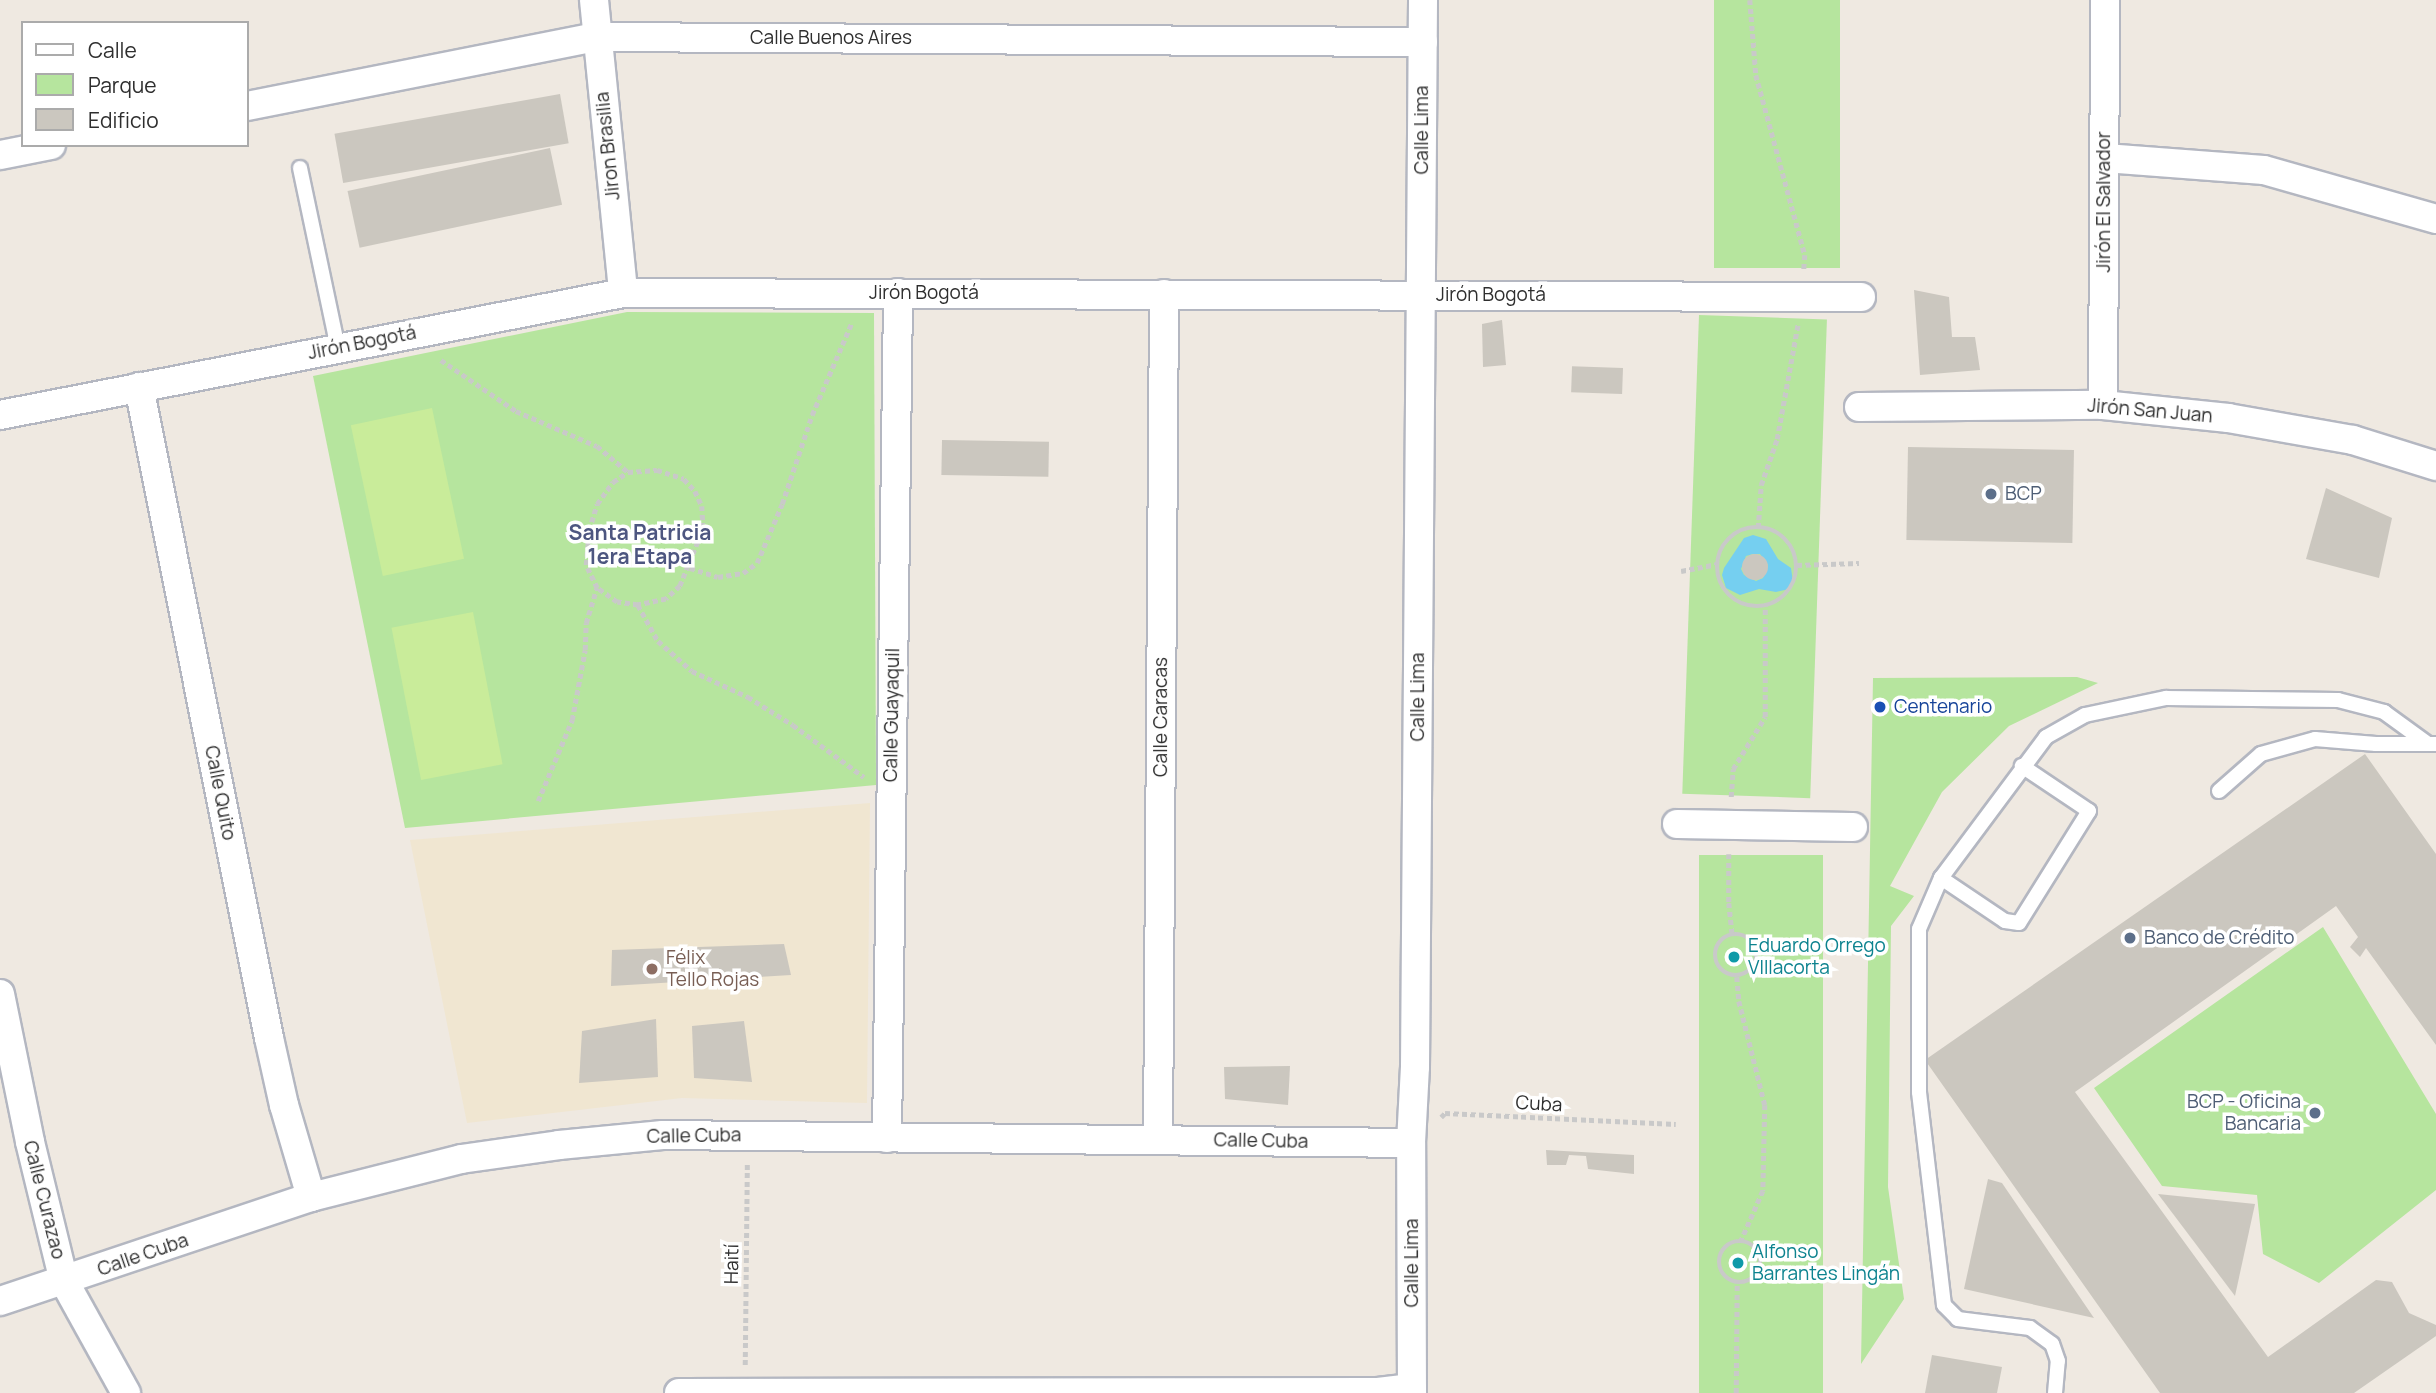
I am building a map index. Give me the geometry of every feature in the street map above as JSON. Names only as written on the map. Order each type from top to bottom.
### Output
[{"type":"street","name":"Jiron Brasilia","points":[[594,0],[624,293]]},
{"type":"street","name":"Calle Lima","points":[[1412,1390],[1411,1143],[1415,1054],[1423,0]]},
{"type":"street","name":"Jirón El Salvador","points":[[2103,405],[2105,0]]},
{"type":"street","name":"Calle Buenos Aires","points":[[248,106],[597,37],[1423,42]]},
{"type":"street","points":[[0,155],[41,147]]},
{"type":"street","points":[[2105,158],[2264,170],[2436,219]]},
{"type":"street","name":"Jirón Bogotá","points":[[0,415],[624,293],[1860,297]]},
{"type":"street","name":"Calle Guayaquil","points":[[887,1138],[898,293]]},
{"type":"street","name":"Calle Caracas","points":[[1158,1139],[1164,294]]},
{"type":"street","name":"Calle Quito","points":[[139,387],[269,1038],[284,1105],[311,1197]]},
{"type":"street","name":"Jirón San Juan","points":[[1859,407],[2103,405],[2228,418],[2353,440],[2436,466]]},
{"type":"street","points":[[1677,824],[1853,827]]},
{"type":"street","name":"Calle Curazao","points":[[0,993],[30,1142],[64,1281],[126,1393]]},
{"type":"street","name":"Calle Cuba","points":[[0,1301],[311,1197],[390,1176],[510,1151],[663,1135],[1411,1143]]},
{"type":"street","points":[[678,1393],[1412,1390]]},
{"type":"lane","points":[[300,168],[338,348]]},
{"type":"lane","points":[[2055,1393],[2058,1361],[2052,1344],[2030,1328],[1958,1319],[1944,1305],[1919,1092],[1919,929],[1941,878],[2046,737],[2085,715],[2166,698],[2338,700],[2384,712],[2432,744]]},
{"type":"lane","points":[[2219,791],[2261,754],[2315,739],[2432,744]]},
{"type":"lane","points":[[1941,878],[2005,922],[2019,923],[2089,811],[2087,807],[2022,766]]},
{"type":"path","points":[[1750,0],[1756,75],[1805,255],[1803,296],[1777,439],[1761,485],[1758,528]]},
{"type":"path","points":[[690,568],[718,577],[743,573],[757,563],[778,515],[812,415],[865,293]]},
{"type":"path","points":[[441,360],[516,411],[597,446],[628,472]]},
{"type":"path","points":[[657,470],[684,479],[695,491],[702,506],[704,524],[690,568],[680,586],[666,598],[638,605],[617,602],[597,588],[586,565],[585,549],[597,504],[614,482],[628,472],[657,470]]},
{"type":"path","points":[[1758,528],[1780,534],[1790,544],[1797,565],[1794,584],[1786,595],[1765,606],[1748,606],[1735,600],[1724,590],[1717,564],[1728,539],[1740,531],[1758,528]]},
{"type":"path","points":[[1797,565],[1859,563]]},
{"type":"path","points":[[1681,571],[1717,564]]},
{"type":"path","points":[[538,801],[572,720],[583,663],[586,623],[597,588]]},
{"type":"path","points":[[638,605],[658,641],[692,671],[729,687],[782,718],[867,779]]},
{"type":"path","points":[[1732,934],[1729,903],[1733,768],[1765,717],[1765,606]]},
{"type":"path","points":[[1732,934],[1751,941],[1757,953],[1750,972],[1737,977],[1723,973],[1715,961],[1716,946],[1732,934]]},
{"type":"path","points":[[1737,977],[1739,1001],[1765,1105],[1763,1191],[1741,1241]]},
{"type":"path","name":"Cuba","points":[[1411,1143],[1445,1113],[1676,1124]]},
{"type":"path","name":"Haití","points":[[744,1391],[748,1135]]},
{"type":"path","points":[[1741,1241],[1758,1251],[1761,1264],[1750,1281],[1737,1283],[1724,1276],[1719,1263],[1728,1245],[1741,1241]]},
{"type":"path","points":[[1736,1393],[1737,1283]]},
{"type":"shaded area","name":"Félix Tello Rojas","points":[[870,803],[867,1103],[682,1098],[467,1123],[410,840]]},
{"type":"green space","points":[[1714,0],[1840,0],[1840,268],[1714,268]]},
{"type":"green space","points":[[627,312],[874,313],[876,785],[405,828],[313,376]]},
{"type":"green space","points":[[1699,315],[1827,319],[1810,798],[1682,794]]},
{"type":"green space","points":[[432,408],[464,559],[383,576],[351,425]]},
{"type":"green space","points":[[473,612],[503,764],[421,780],[392,628]]},
{"type":"green space","points":[[2077,677],[2098,683],[2009,726],[1942,792],[1890,886],[1914,896],[1891,926],[1888,1187],[1904,1299],[1861,1364],[1873,678]]},
{"type":"green space","points":[[1699,855],[1823,855],[1823,1393],[1699,1393]]},
{"type":"green space","points":[[2323,927],[2436,1114],[2436,1190],[2319,1283],[2263,1254],[2257,1195],[2162,1186],[2094,1088]]},
{"type":"water","points":[[1753,535],[1766,539],[1778,559],[1791,568],[1793,582],[1789,589],[1776,592],[1759,589],[1740,595],[1726,588],[1722,575],[1724,568],[1744,538]],"holes":[[[1760,554],[1768,565],[1763,578],[1756,581],[1744,575],[1741,569],[1746,556]]]},
{"type":"building","points":[[560,94],[569,143],[343,183],[334,134]]},
{"type":"building","points":[[550,148],[562,205],[360,248],[348,191]]},
{"type":"building","points":[[1914,290],[1949,297],[1952,337],[1975,337],[1980,370],[1920,375]]},
{"type":"building","points":[[1502,320],[1506,365],[1483,367],[1482,324]]},
{"type":"building","points":[[1572,366],[1623,368],[1622,394],[1571,392]]},
{"type":"building","points":[[942,440],[1049,442],[1048,477],[941,475]]},
{"type":"building","name":"BCP","points":[[1908,447],[2074,450],[2072,543],[1906,540]]},
{"type":"building","points":[[2326,488],[2392,518],[2379,578],[2306,559]]},
{"type":"building","points":[[1755,554],[1765,557],[1768,567],[1765,577],[1755,580],[1745,577],[1742,567],[1745,557]]},
{"type":"building","points":[[2365,754],[2436,854],[2436,1045],[2366,948],[2360,957],[2350,947],[2358,937],[2336,906],[2075,1092],[2268,1357],[2376,1280],[2392,1282],[2409,1313],[2436,1325],[2436,1336],[2354,1393],[2160,1393],[1925,1060]]},
{"type":"building","points":[[784,944],[791,975],[611,986],[612,950]]},
{"type":"building","points":[[656,1019],[658,1077],[579,1083],[582,1031]]},
{"type":"building","points":[[744,1021],[752,1082],[694,1078],[692,1026]]},
{"type":"building","points":[[1290,1066],[1288,1105],[1225,1099],[1224,1067]]},
{"type":"building","points":[[1546,1150],[1634,1155],[1634,1174],[1588,1169],[1586,1156],[1569,1155],[1566,1165],[1547,1165]]},
{"type":"building","points":[[1988,1179],[2002,1183],[2094,1318],[1964,1289]]},
{"type":"building","points":[[2158,1194],[2255,1204],[2235,1296]]},
{"type":"building","points":[[1932,1355],[2002,1367],[1997,1393],[1925,1393]]},
{"type":"place","name":"BCP","points":[[1991,494]]},
{"type":"place","name":"Centenario","points":[[1880,707]]},
{"type":"place","name":"Banco de Crédito","points":[[2130,938]]},
{"type":"place","name":"Eduardo Orrego VIllacorta","points":[[1734,957]]},
{"type":"place","name":"Félix Tello Rojas","points":[[652,969]]},
{"type":"place","name":"BCP - Oficina Bancaria","points":[[2315,1113]]},
{"type":"place","name":"Alfonso Barrantes Lingán","points":[[1738,1263]]},
{"type":"district","name":"Santa Patricia 1era Etapa","points":[[640,544]]}]
